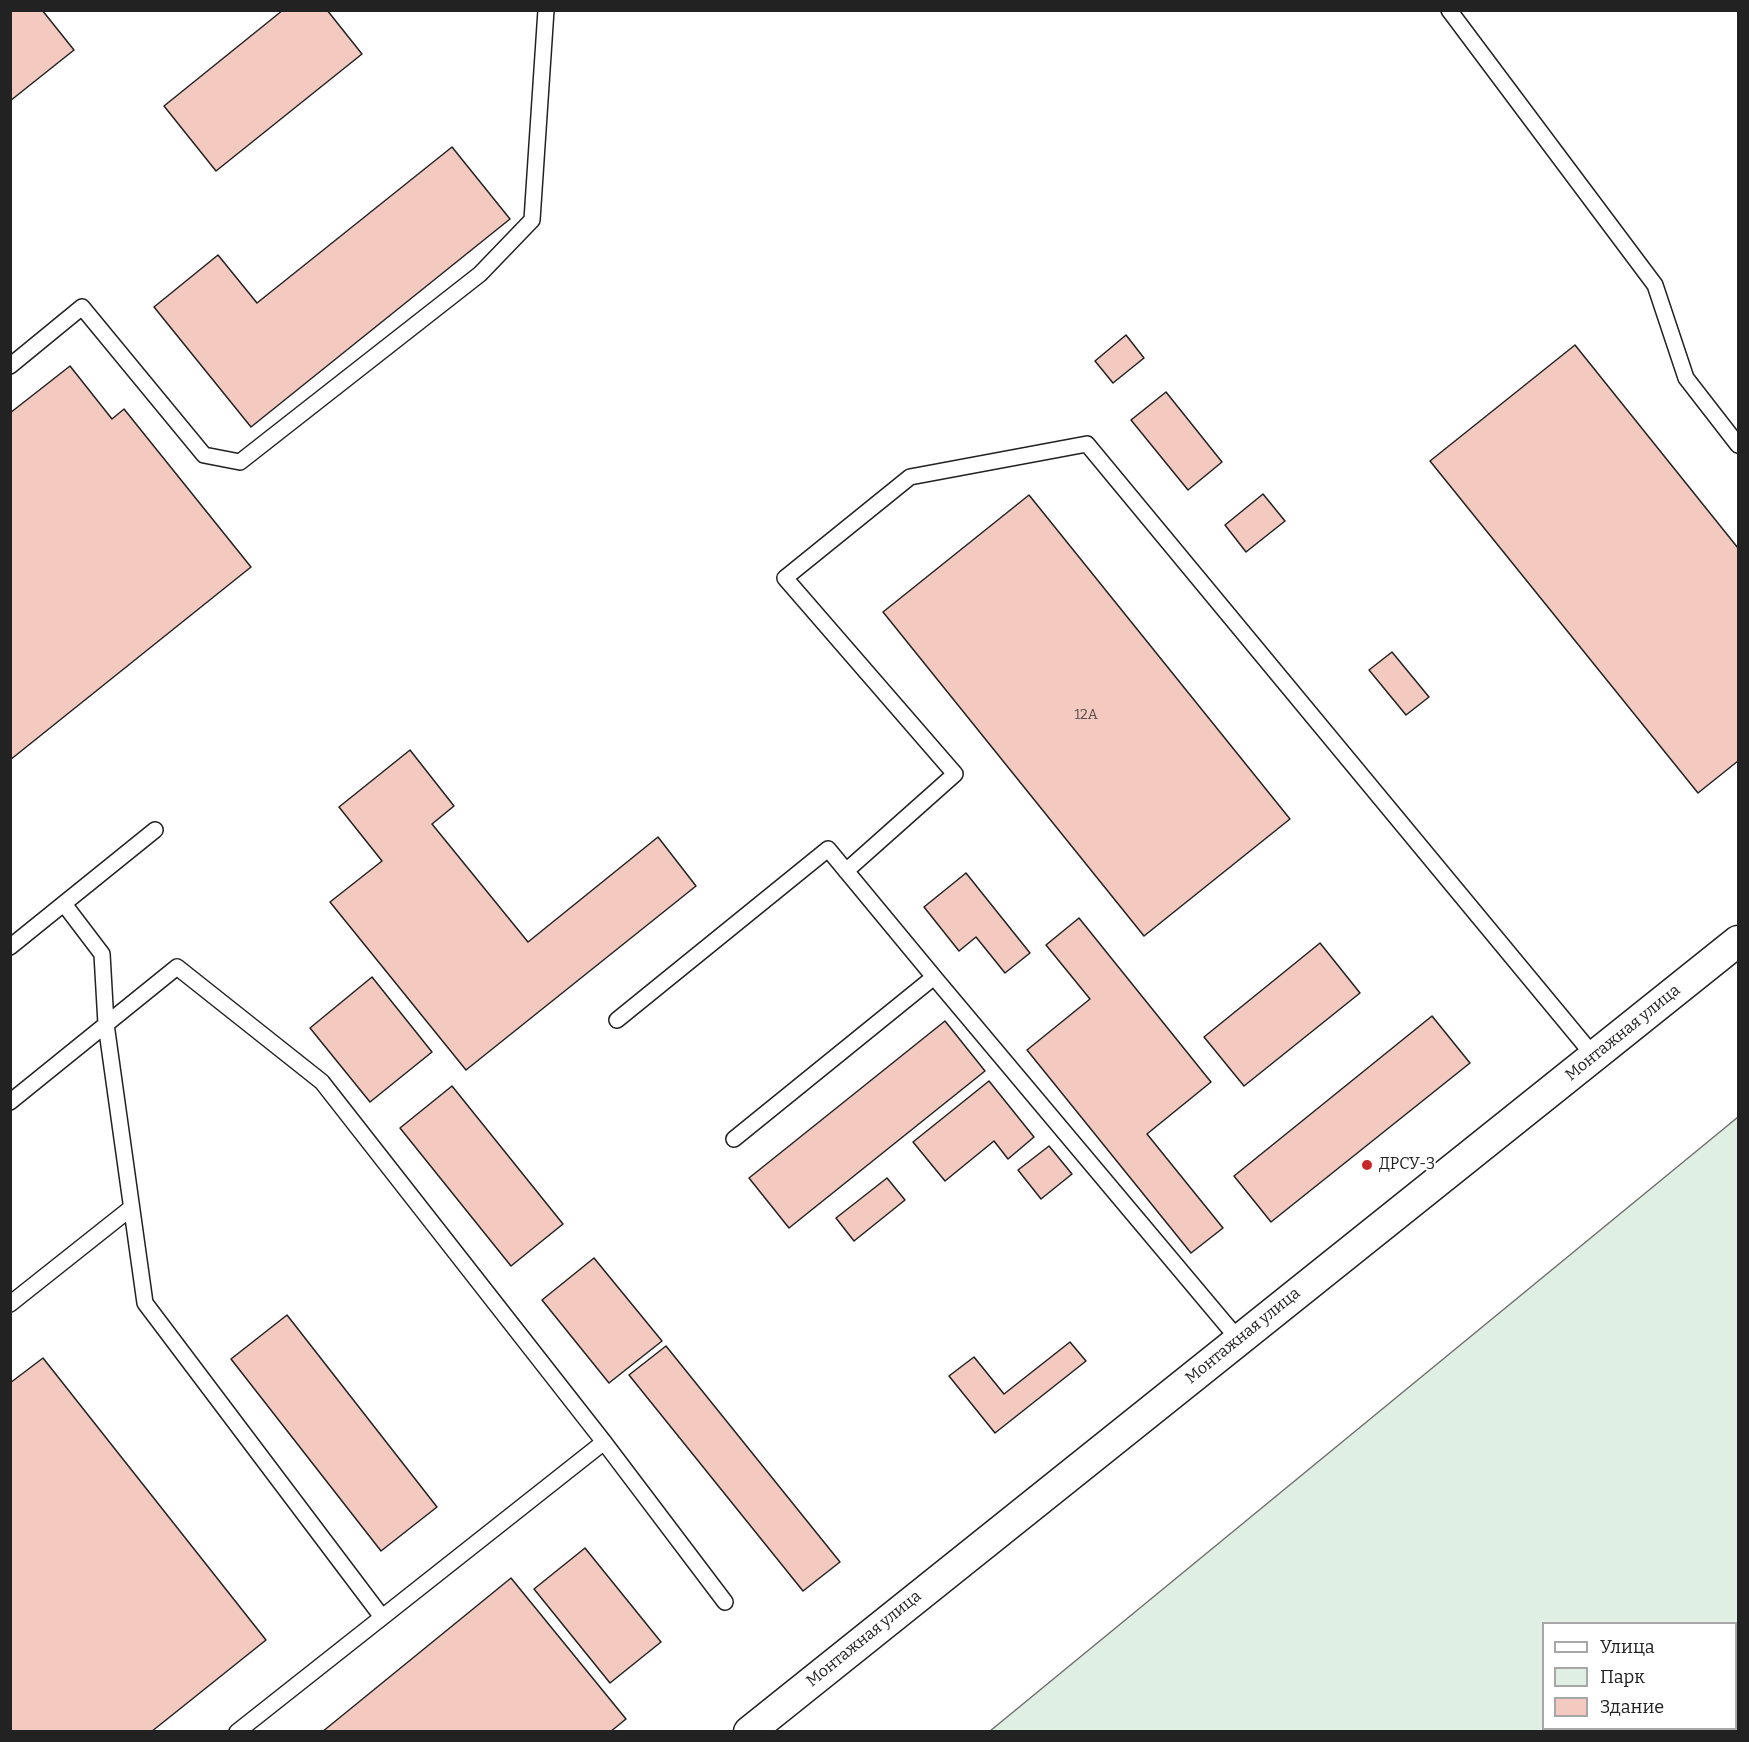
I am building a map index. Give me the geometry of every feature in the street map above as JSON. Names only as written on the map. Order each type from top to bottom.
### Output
[{"type":"street","name":"Монтажная улица","points":[[748,1731],[1738,941]]},
{"type":"lane","points":[[10,366],[82,307],[204,455],[240,462],[480,274],[532,220],[546,10]]},
{"type":"lane","points":[[1449,10],[1656,285],[1686,378],[1738,445]]},
{"type":"lane","points":[[846,871],[955,774],[784,578],[910,477],[1087,444],[1594,1056]]},
{"type":"lane","points":[[10,947],[155,830]]},
{"type":"lane","points":[[617,1020],[828,849],[1239,1340]]},
{"type":"lane","points":[[64,904],[102,954],[106,1024],[145,1303],[382,1617]]},
{"type":"lane","points":[[10,1101],[177,968],[322,1082],[604,1442],[725,1602]]},
{"type":"lane","points":[[735,1139],[934,977]]},
{"type":"lane","points":[[10,1304],[131,1208]]},
{"type":"lane","points":[[237,1731],[604,1442]]},
{"type":"green space","points":[[1738,1117],[1738,1731],[990,1731]]},
{"type":"building","points":[[10,10],[42,10],[74,50],[10,101]]},
{"type":"building","points":[[283,10],[327,10],[362,54],[216,171],[164,106]]},
{"type":"building","points":[[452,147],[510,219],[251,427],[154,307],[218,255],[257,303]]},
{"type":"building","points":[[1126,335],[1144,358],[1113,383],[1095,361]]},
{"type":"building","points":[[1575,345],[1738,548],[1738,761],[1698,793],[1430,461]]},
{"type":"building","points":[[70,366],[112,419],[124,409],[251,567],[10,760],[10,413]]},
{"type":"building","points":[[1166,392],[1222,462],[1188,490],[1131,420]]},
{"type":"building","points":[[1263,494],[1285,521],[1246,552],[1225,525]]},
{"type":"building","points":[[1029,495],[1290,819],[1144,936],[883,612]]},
{"type":"building","points":[[1392,652],[1429,697],[1406,715],[1369,670]]},
{"type":"building","points":[[410,750],[454,806],[432,824],[528,942],[658,837],[696,886],[466,1070],[330,902],[382,861],[339,807]]},
{"type":"building","points":[[966,873],[1030,953],[1005,973],[976,937],[959,951],[924,907]]},
{"type":"building","points":[[1079,918],[1211,1082],[1147,1134],[1223,1228],[1191,1253],[1027,1050],[1090,999],[1046,945]]},
{"type":"building","points":[[1320,943],[1360,993],[1244,1086],[1204,1037]]},
{"type":"building","points":[[372,977],[432,1052],[370,1102],[310,1028]]},
{"type":"building","points":[[1432,1016],[1470,1063],[1271,1222],[1234,1176]]},
{"type":"building","points":[[945,1021],[985,1071],[789,1228],[749,1178]]},
{"type":"building","points":[[989,1081],[1034,1137],[1008,1159],[994,1141],[945,1181],[913,1142]]},
{"type":"building","points":[[452,1086],[563,1224],[511,1266],[400,1128]]},
{"type":"building","points":[[1049,1146],[1072,1174],[1041,1199],[1018,1170]]},
{"type":"building","points":[[887,1178],[905,1200],[854,1241],[836,1218]]},
{"type":"building","points":[[594,1258],[662,1341],[609,1383],[542,1300]]},
{"type":"building","points":[[287,1315],[437,1507],[381,1551],[231,1359]]},
{"type":"building","points":[[1070,1342],[1086,1361],[995,1433],[949,1376],[974,1357],[1004,1394]]},
{"type":"building","points":[[666,1346],[840,1562],[803,1591],[629,1375]]},
{"type":"building","points":[[43,1358],[266,1640],[151,1732],[10,1732],[10,1383]]},
{"type":"building","points":[[585,1548],[661,1642],[610,1683],[534,1589]]},
{"type":"building","points":[[511,1578],[626,1719],[610,1732],[322,1732]]},
{"type":"place","name":"ДРСУ-3","points":[[1367,1165]]}]
